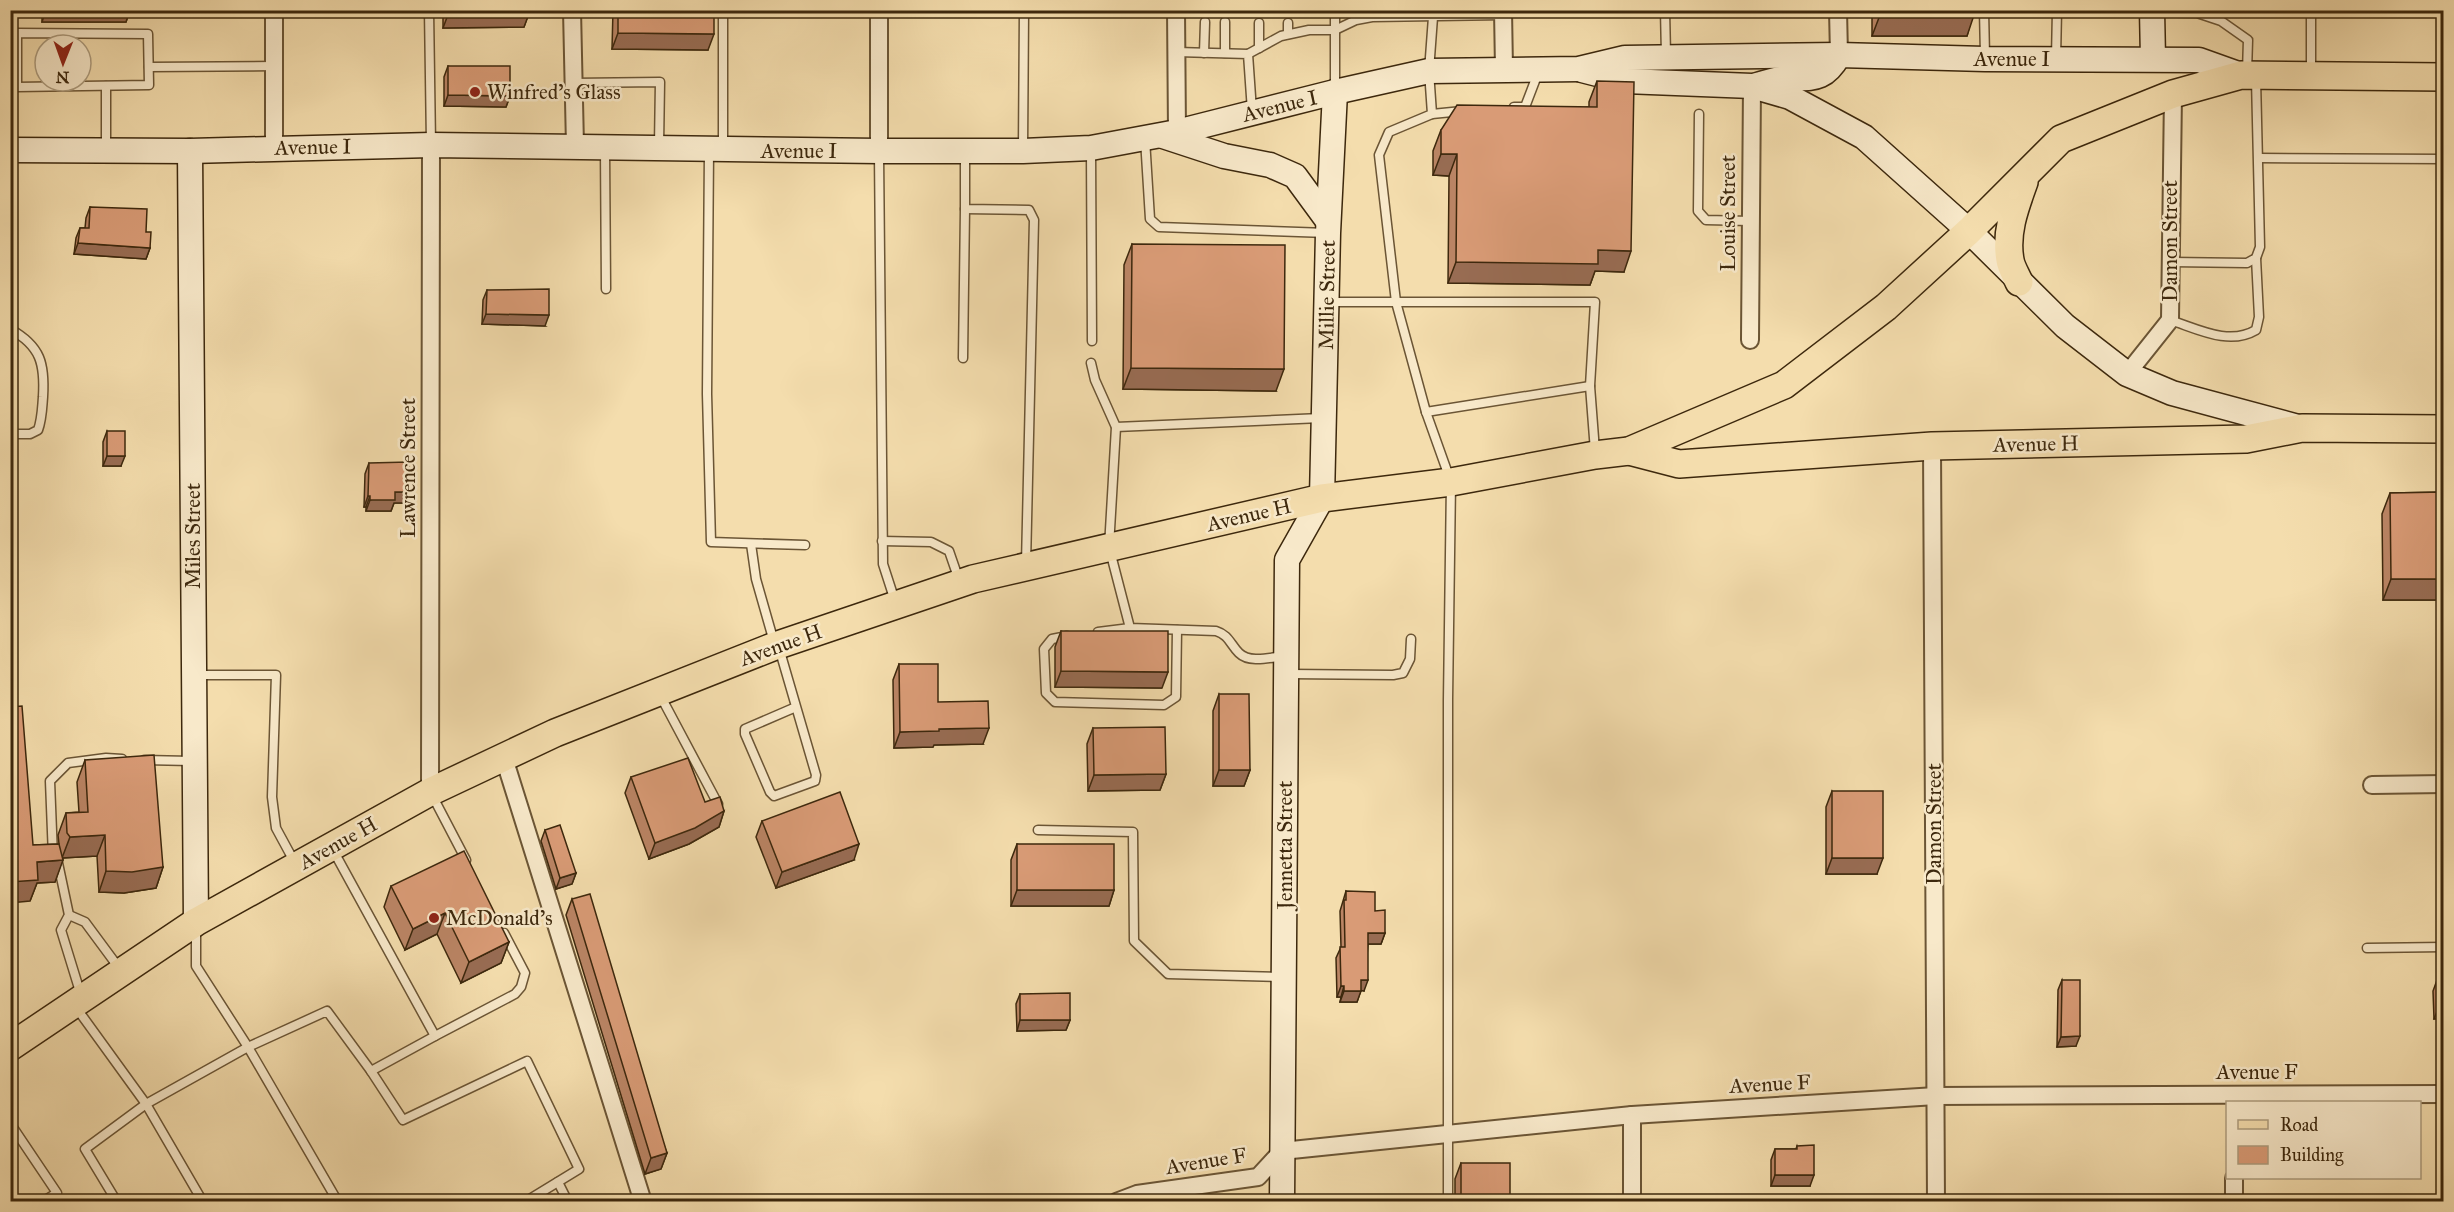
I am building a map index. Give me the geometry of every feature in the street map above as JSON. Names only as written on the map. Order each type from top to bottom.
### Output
[{"type":"main road","points":[[2152,11],[2152,59]]},
{"type":"main road","name":"Avenue I","points":[[10,150],[190,151],[431,145],[879,151],[1023,151],[1091,148],[1161,135],[1429,71],[1579,69],[1625,58],[1839,55],[1985,59],[2199,60],[2248,76],[2444,77]]},
{"type":"main road","points":[[1752,86],[1780,79],[1818,78],[1831,68],[1839,55]]},
{"type":"main road","name":"Avenue I","points":[[1579,69],[1625,81],[1752,86],[1790,97],[1864,137],[1969,231],[2065,326],[2127,374],[2172,393],[2302,429]]},
{"type":"main road","name":"Avenue H","points":[[10,1047],[196,922],[430,792],[555,733],[777,645],[960,583],[1322,498],[1451,482],[1595,455],[1629,451],[1784,385],[1886,307],[1969,231],[2061,139],[2173,94],[2248,76]]},
{"type":"main road","name":"Millie Street","points":[[1322,498],[1328,227],[1335,92]]},
{"type":"main road","points":[[1161,135],[1224,156],[1270,165],[1295,176],[1328,227]]},
{"type":"main road","name":"Miles Street","points":[[190,151],[196,922]]},
{"type":"main road","points":[[2019,282],[2010,262],[2012,214],[2026,178],[2036,164]]},
{"type":"main road","name":"Avenue H","points":[[1629,451],[1679,464],[1932,446],[2246,439],[2302,429],[2444,429]]},
{"type":"main road","name":"Jennetta Street","points":[[1282,1202],[1287,560],[1322,498]]},
{"type":"street","points":[[274,10],[274,148]]},
{"type":"street","points":[[572,10],[575,146]]},
{"type":"street","points":[[879,10],[879,151]]},
{"type":"street","points":[[1161,135],[1176,52],[1176,10]]},
{"type":"street","points":[[1838,10],[1839,55]]},
{"type":"street","points":[[1503,13],[1504,69]]},
{"type":"street","name":"Louise Street","points":[[1749,339],[1752,86]]},
{"type":"street","name":"Damon Street","points":[[2127,374],[2170,320],[2173,94]]},
{"type":"street","name":"Lawrence Street","points":[[430,792],[431,145]]},
{"type":"street","name":"Damon Street","points":[[1932,446],[1936,1202]]},
{"type":"street","points":[[504,758],[643,1202]]},
{"type":"street","points":[[2372,785],[2444,784]]},
{"type":"street","name":"Avenue F","points":[[1116,1202],[1137,1194],[1258,1177],[1282,1151],[1632,1114],[1936,1096],[2234,1099],[2444,1094]]},
{"type":"street","points":[[1632,1114],[1632,1202]]},
{"type":"street","points":[[2234,1179],[2234,1202]]},
{"type":"lane","points":[[429,10],[431,145]]},
{"type":"lane","points":[[723,10],[707,394],[711,542],[805,545]]},
{"type":"lane","points":[[1023,151],[1024,10]]},
{"type":"lane","points":[[1335,10],[1335,92]]},
{"type":"lane","points":[[1665,10],[1666,58]]},
{"type":"lane","points":[[1984,10],[1985,59]]},
{"type":"lane","points":[[2056,59],[2055,13],[2057,10]]},
{"type":"lane","points":[[2311,10],[2311,76]]},
{"type":"lane","points":[[2152,11],[2197,13],[2221,21],[2248,40],[2248,76],[2259,158],[2259,247],[2256,258],[2259,317],[2256,330],[2244,337],[2227,338],[2170,320]]},
{"type":"lane","points":[[1176,52],[1248,54],[1281,36],[1307,27],[1335,30],[1356,20],[1372,17],[1433,17],[1503,13]]},
{"type":"lane","points":[[1432,114],[1429,71],[1433,17]]},
{"type":"lane","points":[[1204,53],[1205,22]]},
{"type":"lane","points":[[1225,22],[1225,53]]},
{"type":"lane","points":[[1259,23],[1259,48]]},
{"type":"lane","points":[[1288,23],[1288,34]]},
{"type":"lane","points":[[14,33],[148,34],[149,68],[149,85],[17,87],[14,33]]},
{"type":"lane","points":[[1248,54],[1252,113]]},
{"type":"lane","points":[[149,68],[274,66]]},
{"type":"lane","points":[[1502,108],[1525,107],[1539,69]]},
{"type":"lane","points":[[573,83],[660,82],[659,148]]},
{"type":"lane","points":[[106,86],[106,150]]},
{"type":"lane","points":[[1448,1202],[1448,700],[1451,482],[1426,412],[1396,302],[1379,155],[1389,132],[1432,114],[1467,111]]},
{"type":"lane","points":[[1699,114],[1698,212],[1706,220],[1750,221]]},
{"type":"lane","points":[[1161,135],[1150,219],[1159,227],[1328,227]]},
{"type":"lane","points":[[605,147],[606,289]]},
{"type":"lane","points":[[1091,148],[1092,340]]},
{"type":"lane","points":[[879,151],[882,541],[883,564],[896,605]]},
{"type":"lane","points":[[963,358],[966,151]]},
{"type":"lane","points":[[2259,158],[2444,159]]},
{"type":"lane","points":[[965,209],[1029,210],[1034,220],[1026,567]]},
{"type":"lane","points":[[2171,262],[2247,263],[2256,258]]},
{"type":"lane","points":[[1328,302],[1594,302],[1590,386],[1595,455]]},
{"type":"lane","points":[[10,329],[35,348],[42,362],[44,380],[42,421],[38,430],[30,434],[10,434]]},
{"type":"lane","points":[[1091,363],[1095,380],[1116,427],[1109,547],[1130,628]]},
{"type":"lane","points":[[1426,412],[1590,386]]},
{"type":"lane","points":[[1116,427],[1324,418]]},
{"type":"lane","points":[[882,541],[931,542],[949,551],[960,583]]},
{"type":"lane","points":[[751,544],[756,579],[796,707],[816,775],[815,781],[774,796],[770,792],[745,734],[745,729],[796,707]]},
{"type":"lane","points":[[1083,634],[1130,628],[1216,631],[1225,634],[1240,654],[1253,659],[1286,665],[1393,675],[1403,673],[1410,659],[1411,639]]},
{"type":"lane","points":[[1071,635],[1052,639],[1044,649],[1046,693],[1055,702],[1164,705],[1176,697],[1177,630]]},
{"type":"lane","points":[[194,675],[276,675],[272,796],[276,828],[296,866]]},
{"type":"lane","points":[[658,692],[718,804]]},
{"type":"lane","points":[[195,761],[106,758],[68,763],[50,781],[53,857],[58,863],[69,915],[61,930],[77,1000],[146,1104],[203,1202]]},
{"type":"lane","points":[[430,792],[472,872]]},
{"type":"lane","points":[[1038,830],[1133,832],[1134,941],[1168,974],[1283,977]]},
{"type":"lane","points":[[331,847],[435,1036]]},
{"type":"lane","points":[[69,915],[85,922],[122,971]]},
{"type":"lane","points":[[196,922],[196,966],[248,1047],[338,1202]]},
{"type":"lane","points":[[371,1071],[515,994],[521,987],[525,973],[498,923]]},
{"type":"lane","points":[[2367,948],[2444,947]]},
{"type":"lane","points":[[117,1202],[85,1149],[146,1104],[248,1047],[327,1011],[403,1120],[527,1061],[579,1169],[525,1202]]},
{"type":"lane","points":[[10,1123],[57,1193],[42,1202]]},
{"type":"lane","points":[[558,1182],[568,1202]]},
{"type":"building","points":[[449,10],[530,10],[530,11],[449,12]]},
{"type":"building","points":[[618,10],[714,10],[714,34],[618,33]]},
{"type":"building","points":[[1880,10],[1974,10],[1974,15],[1880,15]]},
{"type":"building","points":[[448,66],[510,66],[510,96],[448,95]]},
{"type":"building","points":[[1597,81],[1634,82],[1631,251],[1598,250],[1598,264],[1456,262],[1457,154],[1441,154],[1441,130],[1457,105],[1597,107]]},
{"type":"building","points":[[90,207],[147,209],[146,232],[151,232],[150,248],[78,243],[80,228],[89,228]]},
{"type":"building","points":[[1132,244],[1285,245],[1284,369],[1131,368]]},
{"type":"building","points":[[549,289],[549,315],[486,314],[487,290]]},
{"type":"building","points":[[107,431],[125,431],[125,456],[107,456]]},
{"type":"building","points":[[409,462],[408,492],[395,492],[395,500],[370,500],[368,496],[369,463]]},
{"type":"building","points":[[2444,492],[2444,579],[2391,579],[2390,493]]},
{"type":"building","points":[[1061,631],[1168,631],[1168,672],[1061,671]]},
{"type":"building","points":[[899,664],[938,664],[938,702],[988,701],[989,728],[900,732]]},
{"type":"building","points":[[1219,694],[1249,694],[1250,770],[1219,770]]},
{"type":"building","points":[[22,706],[33,845],[59,844],[63,860],[37,862],[38,880],[10,882],[10,707]]},
{"type":"building","points":[[1165,727],[1166,774],[1094,775],[1093,728]]},
{"type":"building","points":[[154,755],[163,867],[132,872],[106,871],[105,835],[70,837],[67,833],[66,813],[88,812],[85,760]]},
{"type":"building","points":[[688,758],[705,802],[720,797],[724,811],[695,828],[655,843],[631,777]]},
{"type":"building","points":[[1832,791],[1883,791],[1883,858],[1832,858]]},
{"type":"building","points":[[840,792],[859,844],[782,872],[762,821]]},
{"type":"building","points":[[560,825],[576,873],[560,878],[545,830]]},
{"type":"building","points":[[1017,844],[1114,844],[1114,890],[1017,890]]},
{"type":"building","points":[[464,851],[509,942],[469,962],[445,913],[413,929],[391,886]]},
{"type":"building","points":[[1346,891],[1375,892],[1375,911],[1385,910],[1385,933],[1368,933],[1368,980],[1361,980],[1361,991],[1344,991],[1344,986],[1341,986],[1340,947],[1345,947],[1344,900],[1346,900]]},
{"type":"building","points":[[590,894],[667,1153],[651,1158],[572,899]]},
{"type":"building","points":[[2062,980],[2080,980],[2080,1036],[2061,1037]]},
{"type":"building","points":[[2437,980],[2444,980],[2444,1008],[2438,1009]]},
{"type":"building","points":[[1070,993],[1070,1020],[1020,1020],[1020,994]]},
{"type":"building","points":[[1814,1145],[1814,1175],[1775,1175],[1775,1149],[1797,1149],[1797,1146]]},
{"type":"building","points":[[1461,1163],[1510,1163],[1510,1202],[1461,1202]]},
{"type":"building","points":[[550,1196],[553,1202],[542,1202]]},
{"type":"building","points":[[1412,1196],[1427,1196],[1427,1202],[1412,1202]]},
{"type":"building","points":[[2336,1196],[2336,1202],[2277,1202],[2277,1197]]},
{"type":"place","name":"Winfred's Glass","points":[[475,92]]},
{"type":"place","name":"McDonald's","points":[[434,918]]}]
